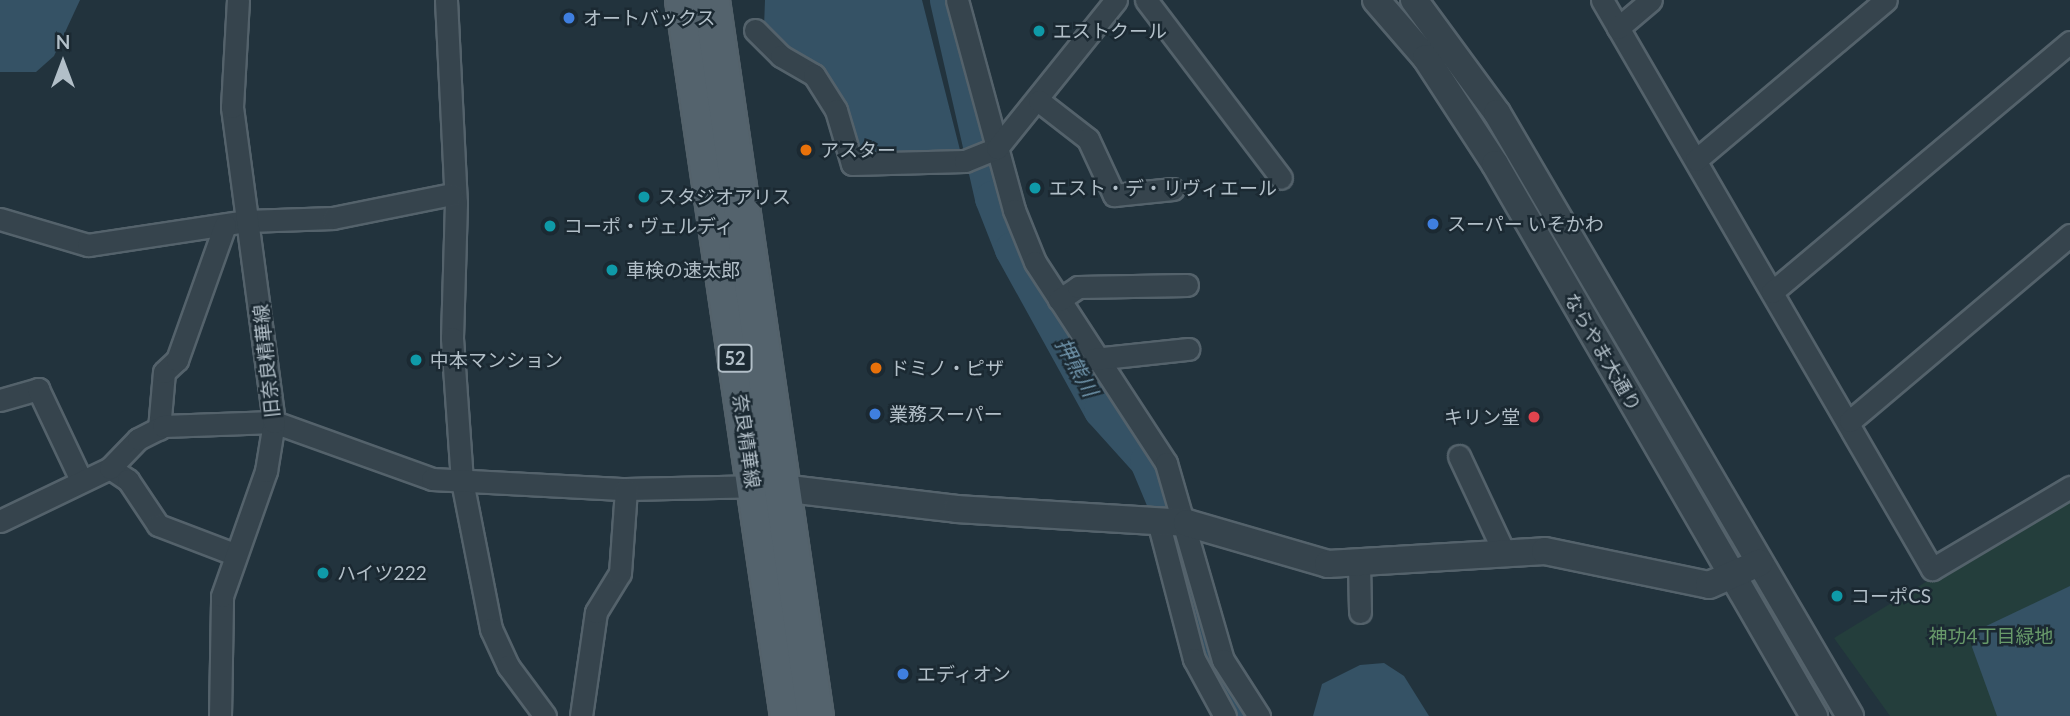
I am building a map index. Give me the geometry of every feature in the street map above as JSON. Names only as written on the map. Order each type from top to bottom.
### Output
[{"type":"main road","name":"奈良精華線","points":[[682,0],[768,486],[815,716]]},
{"type":"main road","name":"奈良精華線","points":[[711,0],[768,486],[788,716]]},
{"type":"street","name":"旧奈良精華線","points":[[220,716],[219,616],[234,554],[266,471],[274,422],[232,107],[238,0]]},
{"type":"street","points":[[446,0],[452,194],[452,338],[462,481],[491,629],[508,666],[545,716]]},
{"type":"street","points":[[957,0],[997,148],[1035,262],[1094,359],[1166,463],[1187,523],[1223,660],[1259,716]]},
{"type":"street","points":[[755,30],[781,57],[814,75],[836,110],[852,164],[965,161],[997,148],[1039,101],[1116,0]]},
{"type":"street","points":[[1146,0],[1281,178]]},
{"type":"street","name":"ならやま大通り","points":[[1376,0],[1426,58],[1495,164],[1814,716]]},
{"type":"street","name":"ならやま大通り","points":[[1414,0],[1497,113],[1850,716]]},
{"type":"street","points":[[1602,0],[1850,421],[1932,569],[2070,487]]},
{"type":"street","points":[[1618,28],[1651,0]]},
{"type":"street","points":[[1696,160],[1886,0]]},
{"type":"street","points":[[1772,292],[2070,42]]},
{"type":"street","points":[[1039,101],[1093,146],[1115,195],[1173,189]]},
{"type":"street","points":[[0,219],[88,245],[247,221],[333,218],[452,194]]},
{"type":"street","points":[[159,429],[164,372],[177,360],[225,225]]},
{"type":"street","points":[[1850,421],[2070,235]]},
{"type":"street","points":[[1059,300],[1078,287],[1187,285]]},
{"type":"street","points":[[1094,359],[1188,349]]},
{"type":"street","points":[[0,400],[38,389],[81,480]]},
{"type":"street","points":[[0,521],[110,468],[138,439],[159,429],[274,422],[404,472],[462,481],[626,489],[768,486],[957,509],[1187,523],[1301,559],[1359,563],[1472,560],[1504,552],[1578,555],[1709,586],[1759,562]]},
{"type":"street","points":[[1460,456],[1504,552]]},
{"type":"street","points":[[110,468],[128,480],[158,525],[234,554]]},
{"type":"street","points":[[581,716],[596,612],[620,573],[626,489]]},
{"type":"street","points":[[1158,521],[1194,659],[1225,716]]},
{"type":"street","points":[[1359,563],[1360,612]]},
{"type":"green space","name":"神功4丁目緑地","points":[[2070,494],[2070,716],[1890,716],[1834,638]]},
{"type":"water","points":[[0,0],[80,0],[54,56],[36,72],[0,72]]},
{"type":"water","points":[[765,0],[922,0],[960,150],[860,155],[834,87],[764,27]]},
{"type":"water","points":[[2070,586],[2070,716],[1997,716],[1972,647],[1982,628]]},
{"type":"water","points":[[1384,663],[1404,676],[1429,716],[1313,716],[1322,684],[1360,665]]},
{"type":"waterway","name":"押熊川","points":[[947,0],[992,198],[1012,249],[1101,410],[1147,461],[1175,528],[1202,657],[1239,716]]},
{"type":"place","name":"オートバックス","points":[[569,18]]},
{"type":"place","name":"エストクール","points":[[1039,31]]},
{"type":"place","name":"アスター","points":[[806,150]]},
{"type":"place","name":"エスト・デ・リヴィエール","points":[[1035,188]]},
{"type":"place","name":"スタジオアリス","points":[[644,197]]},
{"type":"place","name":"スーパー いそかわ","points":[[1433,224]]},
{"type":"place","name":"コーポ・ヴェルディ","points":[[550,226]]},
{"type":"place","name":"車検の速太郎","points":[[612,270]]},
{"type":"place","name":"中本マンション","points":[[416,360]]},
{"type":"place","name":"ドミノ・ピザ","points":[[876,368]]},
{"type":"place","name":"業務スーパー","points":[[875,414]]},
{"type":"place","name":"キリン堂","points":[[1534,417]]},
{"type":"place","name":"ハイツ222","points":[[323,573]]},
{"type":"place","name":"コーポCS","points":[[1837,596]]},
{"type":"place","name":"エディオン","points":[[903,674]]}]
